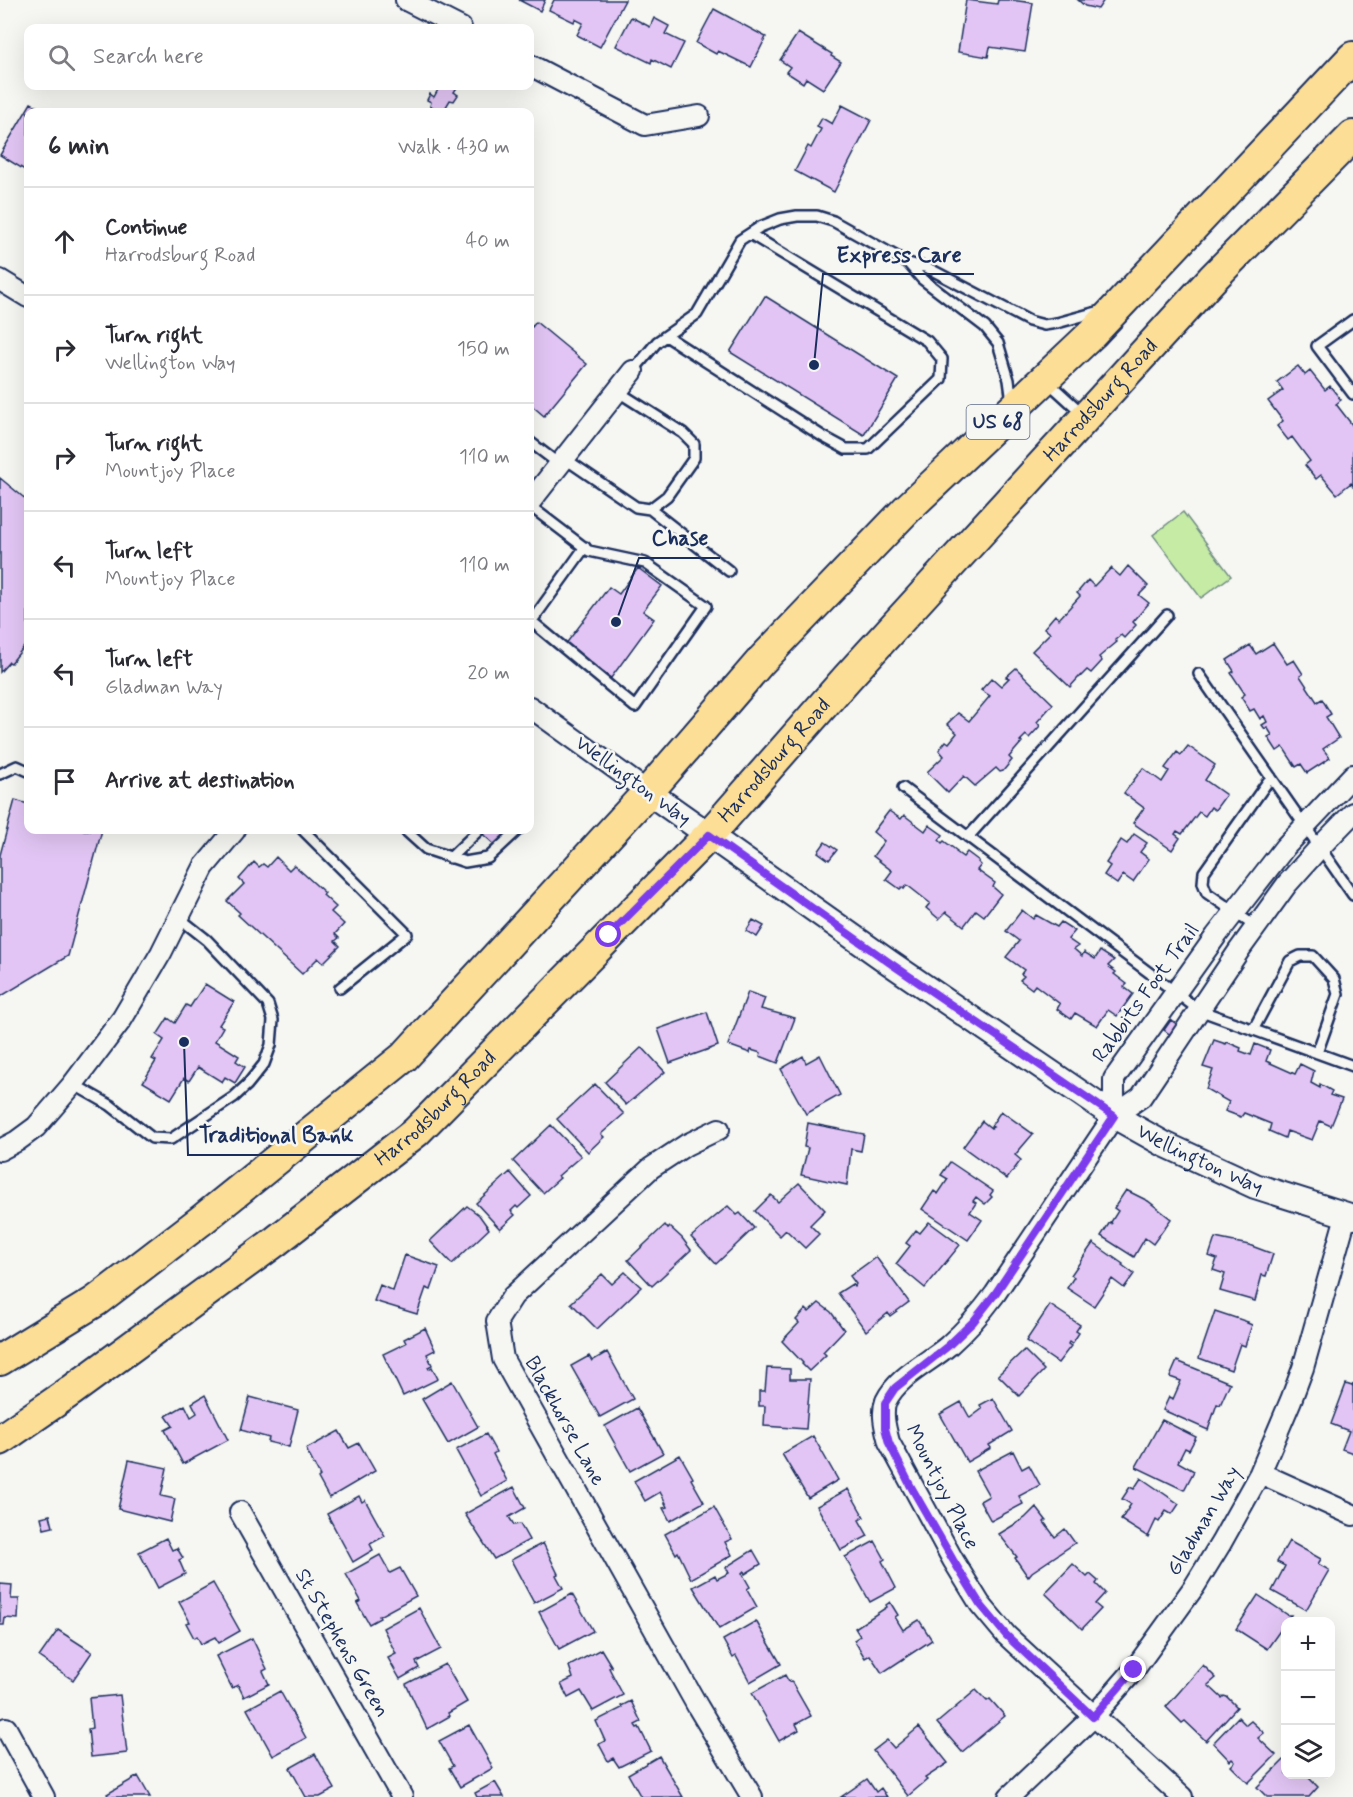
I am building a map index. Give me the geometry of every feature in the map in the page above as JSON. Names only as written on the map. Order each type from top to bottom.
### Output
[{"type":"main road","name":"US 68","points":[[0,1360],[96,1301],[203,1219],[404,1057],[648,792],[761,661],[907,509],[1092,334],[1353,57]]},
{"type":"main road","name":"Harrodsburg Road","points":[[0,1440],[276,1241],[416,1132],[709,835],[847,678],[1212,279],[1353,136]]},
{"type":"street","points":[[406,0],[452,24]]},
{"type":"street","points":[[534,67],[645,125],[699,116]]},
{"type":"street","points":[[0,280],[24,295]]},
{"type":"street","points":[[534,499],[633,371]]},
{"type":"street","name":"Wellington Way","points":[[534,710],[890,963],[1114,1116],[1173,1148],[1255,1186],[1350,1217]]},
{"type":"street","name":"Rabbits Foot Trail","points":[[1114,1116],[1114,1079],[1234,913],[1285,847],[1353,775]]},
{"type":"street","points":[[1114,1116],[1140,1097],[1287,884],[1353,813]]},
{"type":"street","points":[[0,1150],[36,1127],[73,1084],[122,1019],[140,990],[204,867],[226,834]]},
{"type":"street","name":"Mountjoy Place","points":[[1114,1116],[995,1294],[973,1322],[948,1346],[895,1388],[885,1403],[884,1414],[889,1443],[910,1485],[980,1604],[1006,1635],[1182,1797]]},
{"type":"street","name":"Blackhorse Lane","points":[[719,1129],[686,1145],[651,1168],[513,1296],[498,1321],[498,1336],[503,1359],[698,1707],[752,1797]]},
{"type":"street","name":"Gladman Way","points":[[1009,1797],[1093,1717],[1134,1670],[1194,1587],[1260,1473],[1303,1368],[1350,1217]]},
{"type":"street","points":[[1260,1473],[1353,1515]]},
{"type":"street","name":"St Stephens Green","points":[[240,1512],[402,1797]]},
{"type":"street","points":[[6,1728],[44,1797]]},
{"type":"lane","points":[[633,371],[657,342],[697,314],[740,240],[760,227],[780,219],[797,216],[817,216],[833,222],[908,263],[928,268],[1029,321],[1044,325],[1118,306]]},
{"type":"lane","points":[[666,336],[846,449],[868,449],[941,379],[942,359],[927,340],[750,234]]},
{"type":"lane","points":[[908,263],[922,279],[985,327],[998,343],[1009,380],[1012,409]]},
{"type":"lane","points":[[1353,320],[1317,346],[1353,394]]},
{"type":"lane","points":[[1045,378],[1086,417]]},
{"type":"lane","points":[[617,391],[683,433],[694,444],[694,458],[667,496],[650,509]]},
{"type":"lane","points":[[534,444],[636,507],[650,509],[729,571]]},
{"type":"lane","points":[[534,507],[587,549],[645,563],[706,606],[635,706],[534,624]]},
{"type":"lane","points":[[534,616],[587,549]]},
{"type":"lane","points":[[968,837],[1167,615]]},
{"type":"lane","points":[[1199,674],[1353,895]]},
{"type":"lane","points":[[0,774],[17,766],[24,769]]},
{"type":"lane","points":[[1256,927],[1207,893],[1203,883],[1204,872],[1271,777]]},
{"type":"lane","points":[[903,788],[1199,1010],[1353,1066]]},
{"type":"lane","points":[[307,834],[407,934],[340,988]]},
{"type":"lane","points":[[409,834],[426,849],[465,862],[488,858],[514,834]]},
{"type":"lane","points":[[450,858],[475,834]]},
{"type":"lane","points":[[73,1084],[110,1105],[153,1138],[171,1139],[234,1097],[264,1064],[272,1045],[273,1020],[268,1004],[207,940],[178,917]]},
{"type":"lane","points":[[1253,1030],[1290,961],[1300,956],[1313,956],[1334,979],[1338,994],[1317,1053]]},
{"type":"green space","points":[[1183,512],[1231,576],[1201,598],[1153,535]]},
{"type":"building","points":[[519,0],[545,0],[540,11]]},
{"type":"building","points":[[554,0],[625,0],[600,47],[577,35],[583,23],[575,19],[574,22],[549,10]]},
{"type":"building","points":[[966,0],[997,4],[998,0],[1033,3],[1025,52],[990,47],[988,57],[958,52]]},
{"type":"building","points":[[1078,0],[1104,0],[1098,9],[1085,6]]},
{"type":"building","points":[[714,9],[766,37],[751,67],[718,51],[716,54],[696,43]]},
{"type":"building","points":[[631,17],[650,27],[654,18],[669,26],[665,34],[684,43],[671,69],[652,59],[651,63],[616,46]]},
{"type":"building","points":[[798,33],[841,62],[823,89],[806,78],[803,83],[786,72],[790,67],[780,60]]},
{"type":"building","points":[[438,90],[455,90],[454,92],[458,95],[454,101],[450,100],[445,108],[430,106],[431,102],[427,100],[430,94],[434,97]]},
{"type":"building","points":[[31,103],[40,108],[28,108]]},
{"type":"building","points":[[842,105],[871,120],[834,192],[795,171],[808,146],[811,148],[821,129],[817,127],[822,118],[832,124]]},
{"type":"building","points":[[24,115],[24,170],[0,155]]},
{"type":"building","points":[[765,296],[898,379],[864,435],[730,352]]},
{"type":"building","points":[[536,322],[587,364],[544,416],[534,407],[534,324]]},
{"type":"building","points":[[1298,366],[1305,375],[1310,371],[1325,390],[1330,386],[1341,400],[1336,404],[1353,426],[1353,486],[1351,483],[1337,494],[1321,475],[1316,479],[1305,465],[1310,461],[1292,437],[1288,440],[1277,426],[1283,421],[1268,401],[1283,390],[1277,382]]},
{"type":"building","points":[[0,478],[24,498],[24,647],[0,672]]},
{"type":"building","points":[[1128,566],[1148,586],[1139,595],[1149,603],[1133,622],[1136,625],[1124,638],[1121,635],[1115,640],[1117,642],[1099,657],[1102,661],[1091,673],[1087,670],[1070,687],[1032,651],[1050,633],[1044,628],[1055,615],[1059,619],[1080,596],[1077,593],[1088,580],[1094,586],[1111,568],[1120,576]]},
{"type":"building","points":[[638,568],[662,586],[643,611],[654,619],[611,678],[565,645],[609,587],[619,594]]},
{"type":"building","points":[[1273,643],[1287,664],[1294,660],[1303,674],[1300,676],[1317,702],[1322,699],[1331,714],[1326,717],[1339,738],[1323,749],[1330,758],[1307,773],[1301,764],[1296,767],[1283,747],[1277,751],[1268,737],[1272,735],[1267,727],[1265,729],[1262,725],[1267,722],[1264,716],[1260,719],[1254,709],[1250,711],[1241,697],[1245,694],[1231,673],[1234,671],[1227,660],[1250,645],[1256,654]]},
{"type":"building","points":[[1016,668],[1053,704],[1037,722],[1040,726],[1029,738],[1026,735],[1020,741],[1022,742],[1009,757],[1012,760],[1003,771],[1000,772],[996,768],[975,786],[964,776],[948,793],[927,772],[944,756],[939,750],[957,733],[947,724],[958,713],[969,721],[990,696],[981,690],[992,678],[1001,686],[1009,678],[1006,677]]},
{"type":"building","points":[[1188,746],[1215,765],[1205,780],[1226,795],[1215,810],[1211,807],[1205,816],[1199,812],[1182,834],[1177,831],[1175,834],[1180,838],[1172,850],[1133,823],[1144,808],[1124,793],[1143,768],[1162,782],[1169,771],[1165,768],[1177,752],[1181,755]]},
{"type":"building","points":[[15,800],[24,803],[24,834],[101,834],[68,956],[0,997],[0,855]]},
{"type":"building","points":[[889,811],[901,819],[904,815],[925,831],[929,825],[943,835],[939,840],[942,843],[944,841],[963,857],[967,852],[979,861],[981,865],[977,870],[995,883],[993,887],[1001,894],[984,916],[976,910],[964,926],[946,912],[939,919],[926,908],[930,903],[907,885],[904,889],[902,887],[900,889],[886,879],[892,871],[873,856],[884,841],[873,832]]},
{"type":"building","points":[[483,834],[506,834],[495,845]]},
{"type":"building","points":[[1134,834],[1147,843],[1140,852],[1149,859],[1133,882],[1123,875],[1117,884],[1104,875],[1110,866],[1106,863],[1121,840],[1127,844]]},
{"type":"building","points":[[825,842],[837,850],[829,860],[818,852]]},
{"type":"building","points":[[276,857],[289,870],[294,865],[325,893],[323,895],[336,907],[331,912],[344,924],[335,934],[339,938],[335,941],[340,946],[323,963],[318,958],[302,974],[238,915],[240,913],[227,901],[244,884],[239,879],[254,862],[259,867],[263,864],[267,867]]},
{"type":"building","points":[[1022,910],[1033,919],[1036,915],[1057,927],[1061,922],[1075,931],[1068,939],[1078,946],[1074,949],[1082,956],[1084,952],[1095,959],[1100,951],[1114,960],[1108,966],[1127,984],[1124,987],[1133,994],[1117,1016],[1108,1010],[1097,1026],[1075,1013],[1071,1019],[1057,1009],[1060,1004],[1035,985],[1032,989],[1020,980],[1024,976],[1021,974],[1024,970],[1006,957],[1019,941],[1006,931]]},
{"type":"building","points":[[753,920],[764,926],[757,937],[746,931]]},
{"type":"building","points":[[205,984],[234,1002],[219,1025],[223,1027],[215,1041],[239,1056],[236,1061],[245,1067],[235,1083],[225,1077],[222,1082],[198,1067],[189,1081],[184,1078],[171,1099],[143,1082],[156,1061],[152,1059],[164,1040],[157,1035],[168,1018],[175,1023],[186,1005],[190,1007]]},
{"type":"building","points":[[748,992],[765,998],[761,1009],[795,1018],[778,1063],[760,1056],[761,1053],[751,1050],[750,1053],[728,1045]]},
{"type":"building","points":[[707,1012],[718,1046],[670,1063],[658,1029]]},
{"type":"building","points":[[1171,1020],[1179,1026],[1172,1036],[1164,1030]]},
{"type":"building","points":[[1214,1040],[1226,1044],[1227,1042],[1251,1055],[1255,1044],[1270,1050],[1266,1061],[1295,1074],[1300,1064],[1314,1071],[1311,1083],[1320,1088],[1320,1084],[1332,1091],[1330,1095],[1342,1099],[1331,1126],[1320,1121],[1312,1140],[1287,1131],[1285,1138],[1269,1131],[1271,1124],[1244,1113],[1241,1117],[1225,1111],[1229,1102],[1206,1089],[1213,1070],[1203,1067]]},
{"type":"building","points":[[642,1047],[665,1072],[626,1105],[605,1082]]},
{"type":"building","points":[[820,1055],[840,1095],[806,1114],[781,1069],[803,1056],[806,1063]]},
{"type":"building","points":[[595,1084],[624,1114],[601,1134],[604,1137],[588,1152],[557,1119]]},
{"type":"building","points":[[1001,1111],[1033,1134],[1015,1155],[1021,1160],[1007,1179],[963,1147],[982,1121],[991,1128],[993,1127],[991,1126]]},
{"type":"building","points":[[808,1123],[864,1134],[861,1151],[851,1149],[847,1185],[801,1175],[808,1148],[804,1147]]},
{"type":"building","points":[[551,1125],[581,1156],[543,1193],[513,1161]]},
{"type":"building","points":[[950,1162],[993,1191],[990,1195],[992,1197],[985,1204],[976,1197],[973,1201],[976,1203],[970,1212],[982,1220],[968,1240],[922,1209],[934,1191],[938,1194],[948,1179],[941,1175]]},
{"type":"building","points":[[510,1172],[531,1196],[511,1211],[515,1215],[500,1229],[476,1203]]},
{"type":"building","points":[[799,1183],[825,1210],[810,1225],[819,1234],[805,1248],[786,1230],[780,1236],[755,1211],[771,1195],[778,1202]]},
{"type":"building","points":[[1126,1190],[1148,1201],[1171,1219],[1153,1244],[1145,1238],[1134,1257],[1101,1236],[1110,1222],[1112,1224],[1118,1211],[1114,1208]]},
{"type":"building","points":[[467,1206],[479,1215],[489,1229],[452,1264],[430,1241]]},
{"type":"building","points":[[728,1206],[737,1215],[740,1213],[754,1228],[716,1264],[691,1237]]},
{"type":"building","points":[[929,1222],[960,1245],[925,1288],[896,1264],[910,1246],[906,1243],[916,1230],[920,1233]]},
{"type":"building","points":[[665,1225],[682,1238],[691,1250],[652,1286],[628,1260]]},
{"type":"building","points":[[1215,1238],[1249,1245],[1273,1254],[1266,1276],[1262,1275],[1255,1301],[1220,1291],[1225,1274],[1213,1270],[1217,1259],[1209,1256]]},
{"type":"building","points":[[1093,1243],[1134,1274],[1124,1288],[1112,1279],[1094,1306],[1067,1288],[1074,1277],[1071,1275]]},
{"type":"building","points":[[405,1255],[439,1267],[431,1290],[426,1288],[417,1314],[374,1301],[380,1285],[393,1291]]},
{"type":"building","points":[[876,1257],[909,1302],[890,1316],[888,1313],[866,1331],[838,1293],[852,1284],[854,1287],[856,1284],[850,1276]]},
{"type":"building","points":[[625,1272],[641,1287],[597,1329],[571,1303],[602,1274],[612,1284]]},
{"type":"building","points":[[819,1303],[831,1312],[844,1330],[823,1352],[826,1355],[809,1371],[782,1341],[799,1323],[796,1320],[806,1309],[809,1312]]},
{"type":"building","points":[[1050,1305],[1080,1325],[1076,1331],[1079,1333],[1072,1344],[1069,1342],[1071,1346],[1058,1363],[1026,1341]]},
{"type":"building","points":[[1215,1311],[1252,1325],[1245,1346],[1240,1344],[1231,1370],[1199,1358]]},
{"type":"building","points":[[425,1328],[435,1350],[427,1354],[432,1365],[428,1367],[429,1369],[432,1367],[438,1379],[403,1396],[383,1354],[406,1343],[404,1339]]},
{"type":"building","points":[[1024,1350],[1044,1370],[1019,1396],[998,1375]]},
{"type":"building","points":[[607,1352],[633,1399],[600,1417],[571,1366],[589,1356],[592,1361]]},
{"type":"building","points":[[1177,1361],[1230,1383],[1220,1405],[1217,1404],[1208,1430],[1163,1410],[1169,1397],[1173,1399],[1181,1381],[1170,1377]]},
{"type":"building","points":[[767,1368],[790,1369],[790,1379],[810,1379],[806,1429],[764,1426],[765,1406],[759,1406],[759,1391],[765,1391]]},
{"type":"building","points":[[452,1381],[478,1427],[448,1444],[422,1399]]},
{"type":"building","points":[[1346,1384],[1352,1386],[1353,1384],[1353,1453],[1342,1449],[1349,1431],[1331,1424]]},
{"type":"building","points":[[205,1395],[228,1440],[183,1464],[165,1430],[173,1426],[166,1416],[185,1405],[191,1417],[197,1413],[192,1403]]},
{"type":"building","points":[[250,1397],[298,1410],[289,1447],[268,1442],[269,1438],[241,1430]]},
{"type":"building","points":[[993,1398],[1012,1431],[989,1445],[991,1448],[967,1462],[940,1414],[961,1402],[970,1418],[982,1409],[980,1405]]},
{"type":"building","points":[[637,1408],[663,1453],[630,1471],[605,1426]]},
{"type":"building","points":[[1162,1420],[1196,1437],[1189,1450],[1185,1448],[1178,1462],[1194,1471],[1184,1490],[1136,1467]]},
{"type":"building","points":[[339,1431],[349,1448],[359,1443],[375,1471],[329,1498],[306,1449]]},
{"type":"building","points":[[486,1434],[507,1481],[481,1496],[456,1450]]},
{"type":"building","points":[[813,1436],[838,1480],[808,1498],[782,1454]]},
{"type":"building","points":[[1013,1451],[1022,1469],[1029,1465],[1040,1485],[1019,1496],[1023,1504],[991,1521],[980,1501],[989,1496],[975,1471]]},
{"type":"building","points":[[680,1455],[704,1502],[670,1521],[663,1508],[667,1507],[660,1492],[645,1501],[634,1481]]},
{"type":"building","points":[[129,1460],[167,1468],[161,1496],[175,1499],[170,1522],[118,1509]]},
{"type":"building","points":[[1141,1478],[1179,1504],[1173,1513],[1166,1511],[1159,1522],[1156,1520],[1148,1537],[1121,1520],[1131,1504],[1122,1499],[1130,1487],[1134,1489]]},
{"type":"building","points":[[514,1487],[525,1508],[509,1517],[514,1525],[520,1524],[529,1540],[494,1559],[465,1514]]},
{"type":"building","points":[[848,1489],[864,1517],[859,1520],[868,1536],[841,1550],[817,1506]]},
{"type":"building","points":[[359,1496],[362,1502],[365,1500],[385,1536],[370,1544],[373,1550],[353,1562],[327,1514]]},
{"type":"building","points":[[714,1507],[732,1539],[725,1542],[732,1555],[691,1579],[678,1552],[676,1554],[665,1534]]},
{"type":"building","points":[[1036,1507],[1055,1537],[1065,1529],[1075,1543],[1028,1577],[1015,1558],[1017,1557],[999,1534],[1025,1518]]},
{"type":"building","points":[[50,1515],[53,1527],[44,1529],[41,1517]]},
{"type":"building","points":[[166,1538],[172,1550],[177,1548],[183,1558],[179,1560],[185,1574],[158,1588],[139,1552]]},
{"type":"building","points":[[875,1541],[896,1588],[870,1602],[845,1557]]},
{"type":"building","points":[[1289,1541],[1321,1559],[1318,1564],[1329,1570],[1306,1610],[1272,1591],[1285,1566],[1277,1562]]},
{"type":"building","points":[[543,1543],[563,1588],[534,1603],[511,1560]]},
{"type":"building","points":[[753,1550],[761,1564],[745,1574],[744,1571],[742,1573],[750,1587],[747,1589],[757,1607],[719,1629],[693,1587],[715,1575],[717,1579],[729,1573],[726,1567]]},
{"type":"building","points":[[380,1555],[390,1573],[400,1568],[416,1596],[369,1624],[357,1603],[361,1601],[346,1574]]},
{"type":"building","points":[[1073,1564],[1087,1577],[1090,1574],[1098,1581],[1096,1584],[1105,1593],[1095,1604],[1101,1609],[1082,1629],[1045,1593]]},
{"type":"building","points":[[213,1583],[240,1631],[219,1643],[215,1637],[201,1644],[197,1636],[194,1638],[186,1623],[190,1622],[179,1602]]},
{"type":"building","points":[[0,1584],[12,1585],[11,1599],[19,1599],[18,1619],[5,1618],[4,1625],[0,1625]]},
{"type":"building","points":[[572,1594],[593,1631],[559,1649],[539,1612]]},
{"type":"building","points":[[1258,1595],[1291,1615],[1281,1617],[1281,1629],[1267,1649],[1236,1629]]},
{"type":"building","points":[[890,1602],[903,1630],[919,1620],[932,1640],[882,1673],[870,1655],[865,1658],[854,1640],[860,1636],[855,1628],[887,1607],[886,1605]]},
{"type":"building","points":[[419,1608],[441,1649],[416,1662],[419,1668],[400,1679],[388,1658],[396,1654],[383,1628]]},
{"type":"building","points":[[756,1621],[781,1664],[750,1682],[736,1656],[733,1658],[723,1640]]},
{"type":"building","points":[[58,1630],[92,1652],[73,1680],[39,1657]]},
{"type":"building","points":[[252,1638],[267,1669],[263,1671],[269,1684],[244,1697],[238,1685],[232,1688],[216,1656]]},
{"type":"building","points":[[601,1649],[612,1667],[609,1668],[623,1695],[593,1711],[581,1691],[568,1698],[561,1684],[573,1678],[569,1666]]},
{"type":"building","points":[[445,1664],[467,1702],[448,1713],[450,1716],[427,1729],[406,1684]]},
{"type":"building","points":[[1203,1665],[1216,1678],[1208,1685],[1222,1698],[1227,1697],[1237,1707],[1206,1741],[1185,1721],[1182,1723],[1166,1707]]},
{"type":"building","points":[[785,1675],[789,1682],[791,1681],[811,1716],[796,1724],[799,1730],[779,1741],[752,1693]]},
{"type":"building","points":[[976,1690],[987,1701],[990,1699],[1005,1716],[962,1752],[937,1723]]},
{"type":"building","points":[[280,1691],[306,1738],[273,1756],[247,1709]]},
{"type":"building","points":[[120,1695],[127,1753],[91,1757],[88,1729],[92,1728],[89,1698]]},
{"type":"building","points":[[631,1701],[641,1722],[635,1725],[639,1727],[651,1751],[619,1767],[613,1758],[608,1761],[599,1744],[605,1741],[596,1721]]},
{"type":"building","points":[[1238,1717],[1246,1725],[1251,1721],[1264,1733],[1258,1738],[1276,1755],[1248,1783],[1231,1766],[1235,1762],[1232,1759],[1230,1761],[1213,1743]]},
{"type":"building","points":[[469,1725],[493,1768],[460,1787],[449,1768],[453,1766],[439,1741]]},
{"type":"building","points":[[919,1727],[948,1763],[925,1778],[927,1780],[908,1796],[873,1751],[887,1740],[894,1748]]},
{"type":"building","points":[[315,1754],[335,1789],[320,1797],[306,1797],[290,1768]]},
{"type":"building","points":[[659,1756],[683,1797],[641,1797],[628,1774]]},
{"type":"building","points":[[1281,1763],[1281,1779],[1310,1779],[1318,1787],[1309,1797],[1267,1797],[1257,1787]]},
{"type":"building","points":[[138,1776],[150,1797],[109,1797],[107,1794]]},
{"type":"building","points":[[867,1779],[876,1792],[881,1788],[887,1797],[841,1797]]},
{"type":"building","points":[[495,1782],[504,1797],[477,1797],[475,1793]]},
{"type":"place","name":"Express Care","points":[[814,365]]},
{"type":"place","name":"Chase","points":[[616,622]]},
{"type":"place","name":"Traditional Bank","points":[[184,1042]]},
{"type":"route","points":[[609,935],[709,835],[890,963],[1114,1116],[995,1294],[973,1322],[948,1346],[895,1388],[885,1403],[884,1414],[889,1443],[910,1485],[980,1604],[1006,1635],[1093,1717],[1134,1670]]}]
